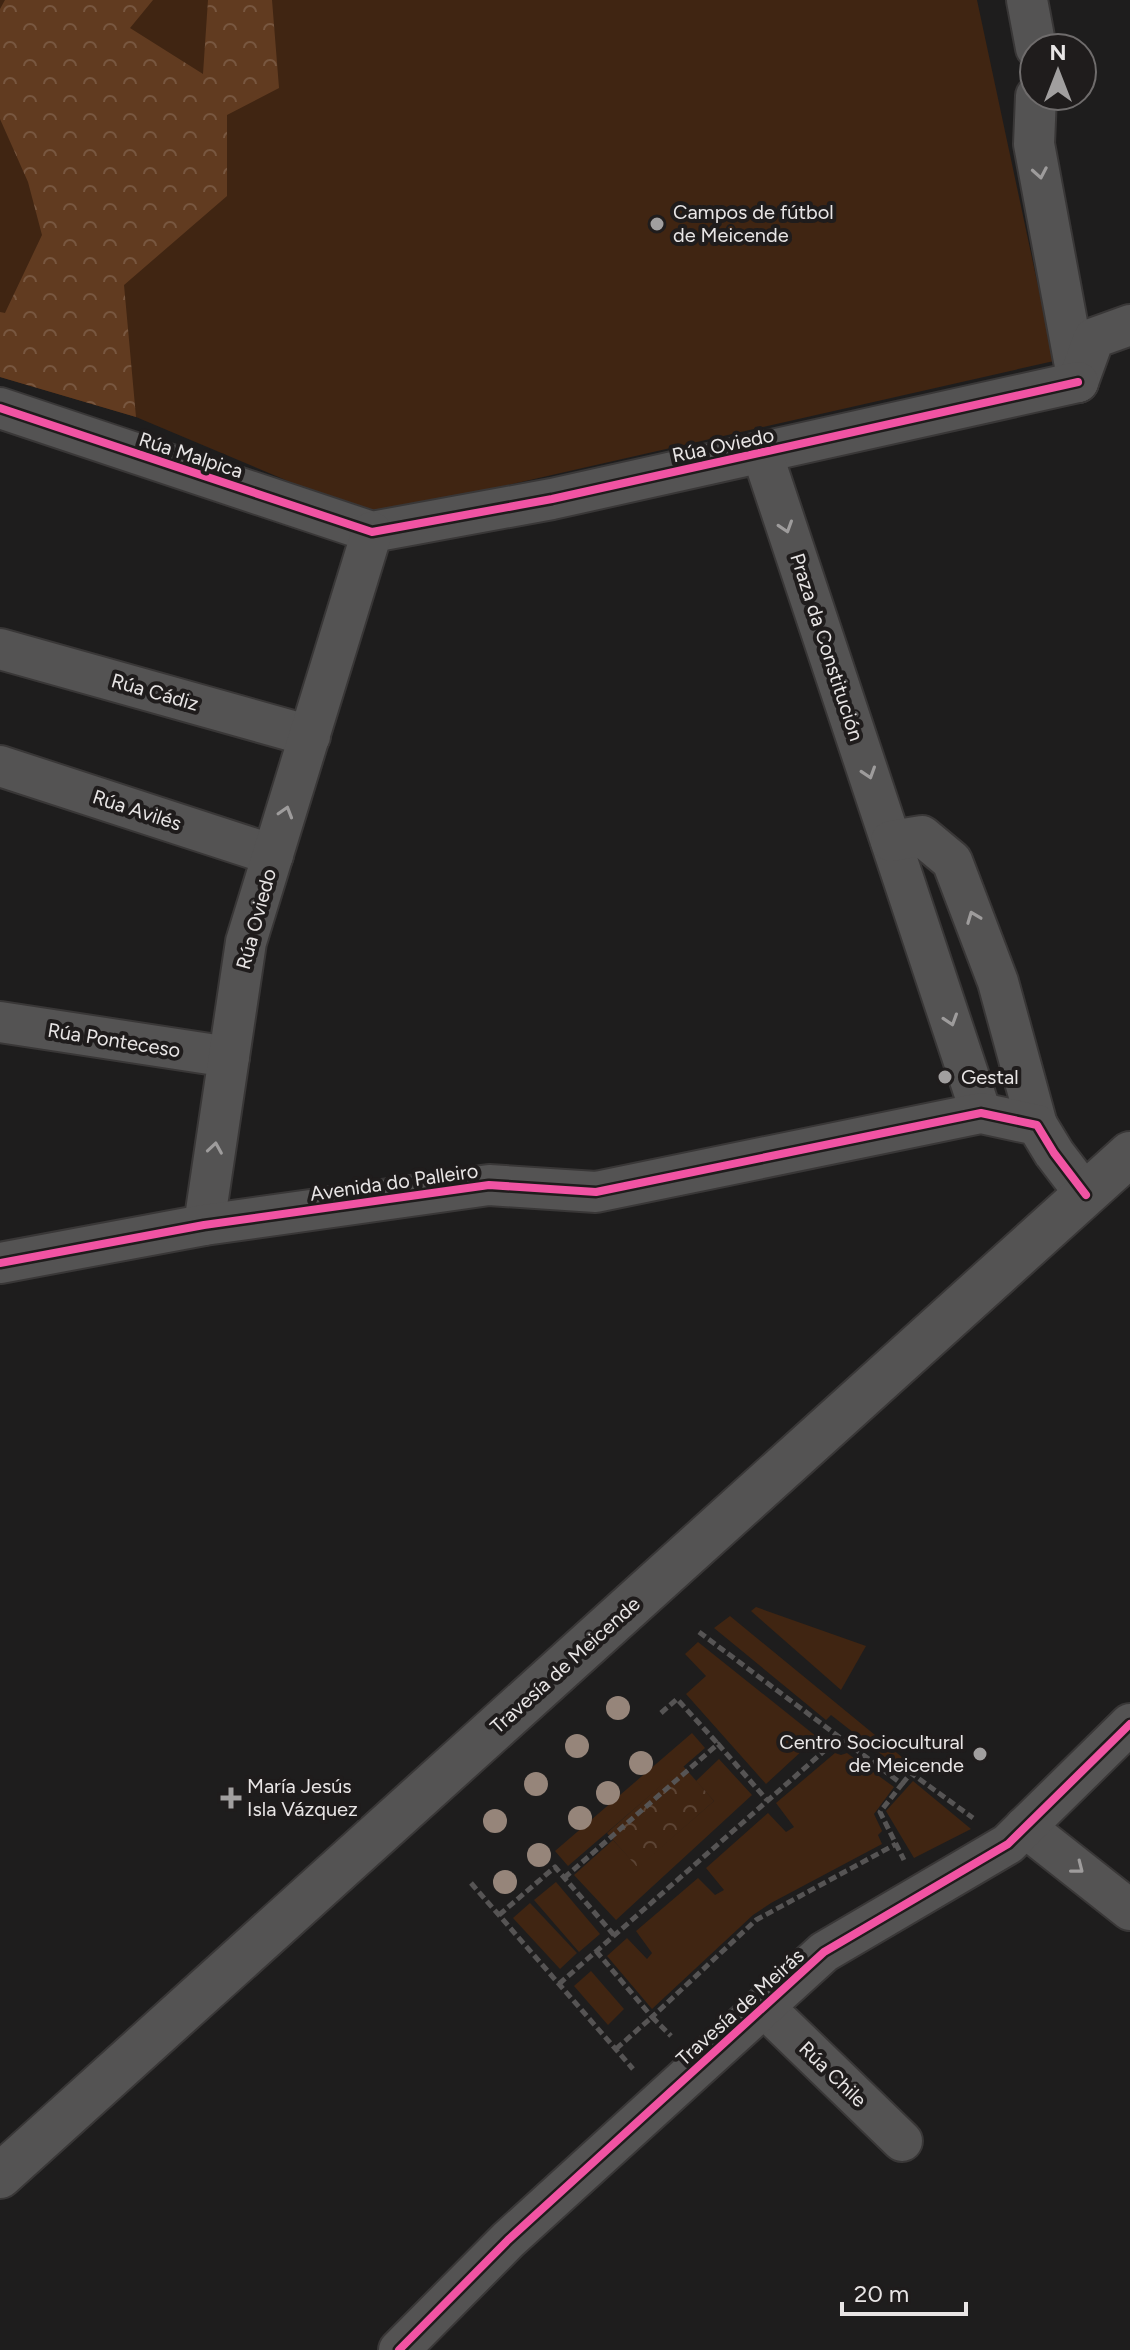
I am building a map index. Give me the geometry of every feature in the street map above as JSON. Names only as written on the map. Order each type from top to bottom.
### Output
[{"type":"main road","name":"Travesía de Meicende","points":[[0,2176],[1130,1154]]},
{"type":"street","points":[[1027,0],[1033,32]]},
{"type":"street","points":[[1035,112],[1034,144],[1078,382]]},
{"type":"street","points":[[1078,382],[1094,338],[1130,325]]},
{"type":"street","name":"Rúa Oviedo","points":[[204,1225],[246,942],[372,532],[552,499],[1078,382]]},
{"type":"street","name":"Rúa Malpica","points":[[0,408],[372,532]]},
{"type":"street","name":"Praza da Constitución","points":[[762,453],[981,1113]]},
{"type":"street","name":"Rúa Cádiz","points":[[0,649],[310,736]]},
{"type":"street","name":"Rúa Avilés","points":[[0,766],[273,855]]},
{"type":"street","points":[[891,841],[922,836],[952,861],[998,982],[1037,1125],[1086,1195]]},
{"type":"street","name":"Rúa Ponteceso","points":[[0,1022],[229,1057]]},
{"type":"street","points":[[981,1113],[1037,1125]]},
{"type":"street","name":"Avenida do Palleiro","points":[[0,1263],[204,1225],[489,1185],[596,1192],[981,1113]]},
{"type":"street","name":"Travesía de Meirás","points":[[399,2350],[508,2240],[824,1952],[1016,1836],[1130,1724]]},
{"type":"street","points":[[1016,1836],[1130,1910]]},
{"type":"street","name":"Rúa Chile","points":[[764,2007],[902,2141]]},
{"type":"path","points":[[699,1632],[902,1784]]},
{"type":"path","points":[[661,1713],[677,1699],[767,1800]]},
{"type":"path","points":[[559,1984],[840,1737]]},
{"type":"path","points":[[564,1878],[718,1744]]},
{"type":"path","points":[[616,2049],[756,1920],[896,1844],[880,1812],[911,1773],[1016,1836]]},
{"type":"path","points":[[499,1915],[555,1867],[614,1935]]},
{"type":"path","points":[[471,1883],[661,2100]]},
{"type":"path","points":[[596,1951],[672,2037]]},
{"type":"green space","name":"Campos de fútbol de Meicende","points":[[0,0],[977,0],[1054,361],[371,516],[136,417],[0,377]]},
{"type":"green space","points":[[5,0],[153,0],[130,28],[203,74],[208,0],[272,0],[279,88],[227,115],[227,196],[124,285],[136,417],[0,377],[0,312],[5,313],[42,235],[28,182],[0,119],[0,9]]},
{"type":"green space","points":[[756,1607],[866,1646],[841,1690],[751,1611]]},
{"type":"green space","points":[[730,1616],[903,1758],[900,1769],[831,1715],[826,1720],[714,1628]]},
{"type":"green space","points":[[698,1642],[817,1737],[766,1784],[686,1694],[706,1676],[685,1654]]},
{"type":"green space","points":[[692,1733],[705,1748],[568,1866],[555,1851]]},
{"type":"green space","points":[[835,1753],[847,1753],[894,1787],[874,1814],[882,1831],[878,1835],[882,1844],[753,1915],[652,2009],[607,1956],[627,1938],[647,1959],[652,1953],[636,1931],[698,1878],[715,1895],[724,1890],[706,1868],[768,1813],[786,1832],[794,1827],[776,1803]]},
{"type":"green space","points":[[719,1759],[752,1795],[616,1920],[574,1875],[613,1840],[638,1867],[714,1801],[696,1781]]},
{"type":"green space","points":[[683,1766],[714,1801],[638,1868],[607,1833]]},
{"type":"green space","points":[[913,1781],[971,1829],[914,1858],[886,1811]]},
{"type":"green space","points":[[556,1882],[600,1934],[579,1952],[534,1900]]},
{"type":"green space","points":[[530,1903],[577,1953],[560,1969],[513,1918]]},
{"type":"green space","points":[[591,1971],[624,2009],[608,2025],[574,1986]]},
{"type":"cycle path","points":[[0,408],[372,532],[552,499],[1078,382]]},
{"type":"cycle path","points":[[0,1263],[204,1225],[489,1185],[596,1192],[981,1113],[1037,1125],[1086,1195]]},
{"type":"cycle path","points":[[399,2350],[508,2240],[824,1952],[1008,1844],[1130,1724]]},
{"type":"place","name":"Campos de fútbol de Meicende","points":[[657,224]]},
{"type":"place","name":"Gestal","points":[[945,1077]]},
{"type":"place","name":"Centro Sociocultural de Meicende","points":[[980,1754]]},
{"type":"place","name":"María Jesús Isla Vázquez","points":[[231,1798]]}]
